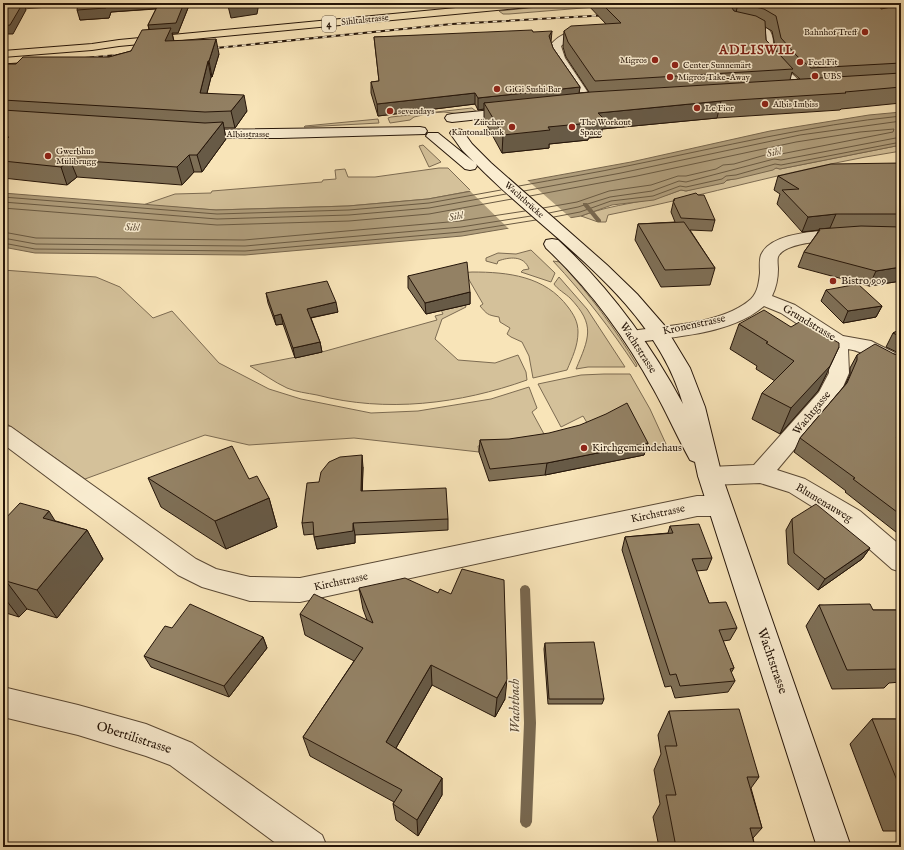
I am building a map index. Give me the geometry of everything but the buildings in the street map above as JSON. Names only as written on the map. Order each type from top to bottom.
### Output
[{"type":"main road","name":"Sihltalstrasse","points":[[39,51],[539,3]]},
{"type":"main road","name":"Sihltalstrasse","points":[[3,49],[93,43],[119,43]]},
{"type":"street","points":[[3,7],[55,3]]},
{"type":"street","points":[[735,22],[758,27],[765,32],[767,34],[769,55],[787,76],[803,90]]},
{"type":"street","points":[[589,103],[559,58],[555,46],[565,38],[592,30]]},
{"type":"street","points":[[3,55],[39,51]]},
{"type":"street","points":[[789,91],[817,89]]},
{"type":"street","points":[[574,105],[603,102]]},
{"type":"street","points":[[433,136],[444,136],[453,123],[528,110]]},
{"type":"street","points":[[453,123],[479,167]]},
{"type":"street","name":"Albisstrasse","points":[[182,133],[254,134],[349,131],[422,124],[433,136]]},
{"type":"street","points":[[433,136],[479,167]]},
{"type":"street","name":"Wachtbrücke","points":[[479,167],[553,235]]},
{"type":"street","name":"Wachtstrasse","points":[[553,235],[624,290],[646,314],[659,332],[680,369],[697,416],[710,476],[834,847]]},
{"type":"street","name":"Wachtstrasse","points":[[553,235],[563,253],[592,285],[632,337],[654,370],[710,476]]},
{"type":"street","points":[[762,299],[768,285],[770,255],[779,246],[795,240],[828,235],[901,235]]},
{"type":"street","name":"Kronenstrasse","points":[[632,337],[703,325],[726,319],[747,311],[762,299]]},
{"type":"street","name":"Grundstrasse","points":[[762,299],[788,309],[838,342],[864,345],[901,364]]},
{"type":"street","name":"Wachtgasse","points":[[760,474],[828,396],[839,373],[838,342]]},
{"type":"street","name":"Kirchstrasse","points":[[3,433],[187,567],[211,579],[250,589],[300,590],[697,506],[720,506]]},
{"type":"street","name":"Blumenauweg","points":[[710,476],[760,474],[797,485],[851,518],[901,561]]},
{"type":"street","name":"Obertilistrasse","points":[[3,702],[78,720],[146,740],[181,754],[310,847]]},
{"type":"shaded area","points":[[577,3],[644,3],[509,14],[503,14],[499,11]]},
{"type":"shaded area","points":[[472,108],[477,112],[459,114],[444,112],[431,113],[414,117],[410,120],[390,123],[388,118],[391,117]]},
{"type":"shaded area","points":[[378,119],[379,123],[304,127],[305,126]]},
{"type":"shaded area","points":[[423,145],[441,162],[429,167],[419,146]]},
{"type":"shaded area","points":[[901,145],[901,151],[827,165],[608,215],[606,222],[598,222],[581,216],[606,208],[657,198],[681,190],[686,191],[776,168],[780,169]]},
{"type":"shaded area","points":[[448,168],[471,191],[428,199],[348,206],[216,210],[143,205],[175,194],[211,193],[212,191],[322,182],[323,180],[336,179],[335,170],[345,169],[348,177],[375,177]]},
{"type":"shaded area","points":[[531,250],[555,273],[551,282],[521,272],[529,269],[527,264],[520,259],[511,258],[498,261],[497,264],[486,261],[486,258],[498,253],[516,254]]},
{"type":"shaded area","points":[[553,261],[560,262],[581,286],[620,338],[637,365],[636,367],[597,312]]},
{"type":"shaded area","points":[[3,270],[96,277],[120,287],[153,318],[172,311],[219,363],[269,389],[301,399],[371,413],[418,411],[491,399],[529,387],[537,408],[532,412],[544,434],[522,440],[478,446],[479,452],[354,438],[249,445],[205,435],[85,479],[3,421]]},
{"type":"shaded area","points":[[457,273],[499,273],[525,278],[548,288],[559,297],[572,313],[578,328],[576,347],[567,370],[533,378],[529,356],[522,342],[507,334],[510,328],[500,322],[499,317],[490,315],[484,311],[480,306],[483,304],[468,278]]},
{"type":"shaded area","points":[[559,277],[587,309],[625,367],[588,367],[576,369],[587,340],[587,324],[584,316],[570,298],[554,284]]},
{"type":"shaded area","points":[[465,305],[466,307],[442,319],[435,339],[458,360],[495,363],[518,355],[526,372],[527,380],[476,395],[449,400],[423,403],[370,404],[343,401],[290,389],[277,383],[250,366],[322,352],[437,320],[435,316],[443,314],[441,310]]},
{"type":"shaded area","points":[[630,374],[650,409],[666,444],[643,452],[592,431],[583,416],[561,427],[538,384],[581,375]]},
{"type":"water","name":"Sihl","points":[[901,112],[901,145],[780,169],[776,168],[773,170],[727,180],[724,183],[686,191],[681,190],[654,200],[612,205],[581,216],[462,236],[245,255],[35,253],[3,247],[3,193],[216,210],[348,206],[428,199],[631,162],[770,131],[869,115]]},
{"type":"pier","points":[[526,179],[573,220],[511,231],[469,190]]},
{"type":"waterway","name":"Wachtbach","points":[[585,204],[599,221]]},
{"type":"waterway","name":"Wachtbach","points":[[525,589],[530,723],[526,822]]},
{"type":"railway","points":[[868,4],[894,3]]},
{"type":"railway","points":[[206,49],[452,24],[609,15]]},
{"type":"railway","points":[[85,58],[128,54]]},
{"type":"place","name":"Bahnhof Treff","points":[[865,32]]},
{"type":"place","name":"Migros","points":[[655,60]]},
{"type":"place","name":"Feel Fit","points":[[800,62]]},
{"type":"place","name":"Center Sunnemärt","points":[[675,65]]},
{"type":"place","name":"UBS","points":[[815,76]]},
{"type":"place","name":"Migros Take-Away","points":[[670,77]]},
{"type":"place","name":"GiGi Sushi Bar","points":[[497,89]]},
{"type":"place","name":"Albis Imbiss","points":[[765,104]]},
{"type":"place","name":"Le Fior","points":[[697,108]]},
{"type":"place","name":"sevendays","points":[[390,111]]},
{"type":"place","name":"Zürcher Kantonalbank","points":[[512,127]]},
{"type":"place","name":"The Workout Space","points":[[572,127]]},
{"type":"place","name":"Gwerbhus Mülibrugg","points":[[48,156]]},
{"type":"place","name":"Bistro 909","points":[[833,281]]},
{"type":"place","name":"Kirchgemeindehaus","points":[[584,448]]},
{"type":"district","name":"ADLISWIL","points":[[757,50]]}]
